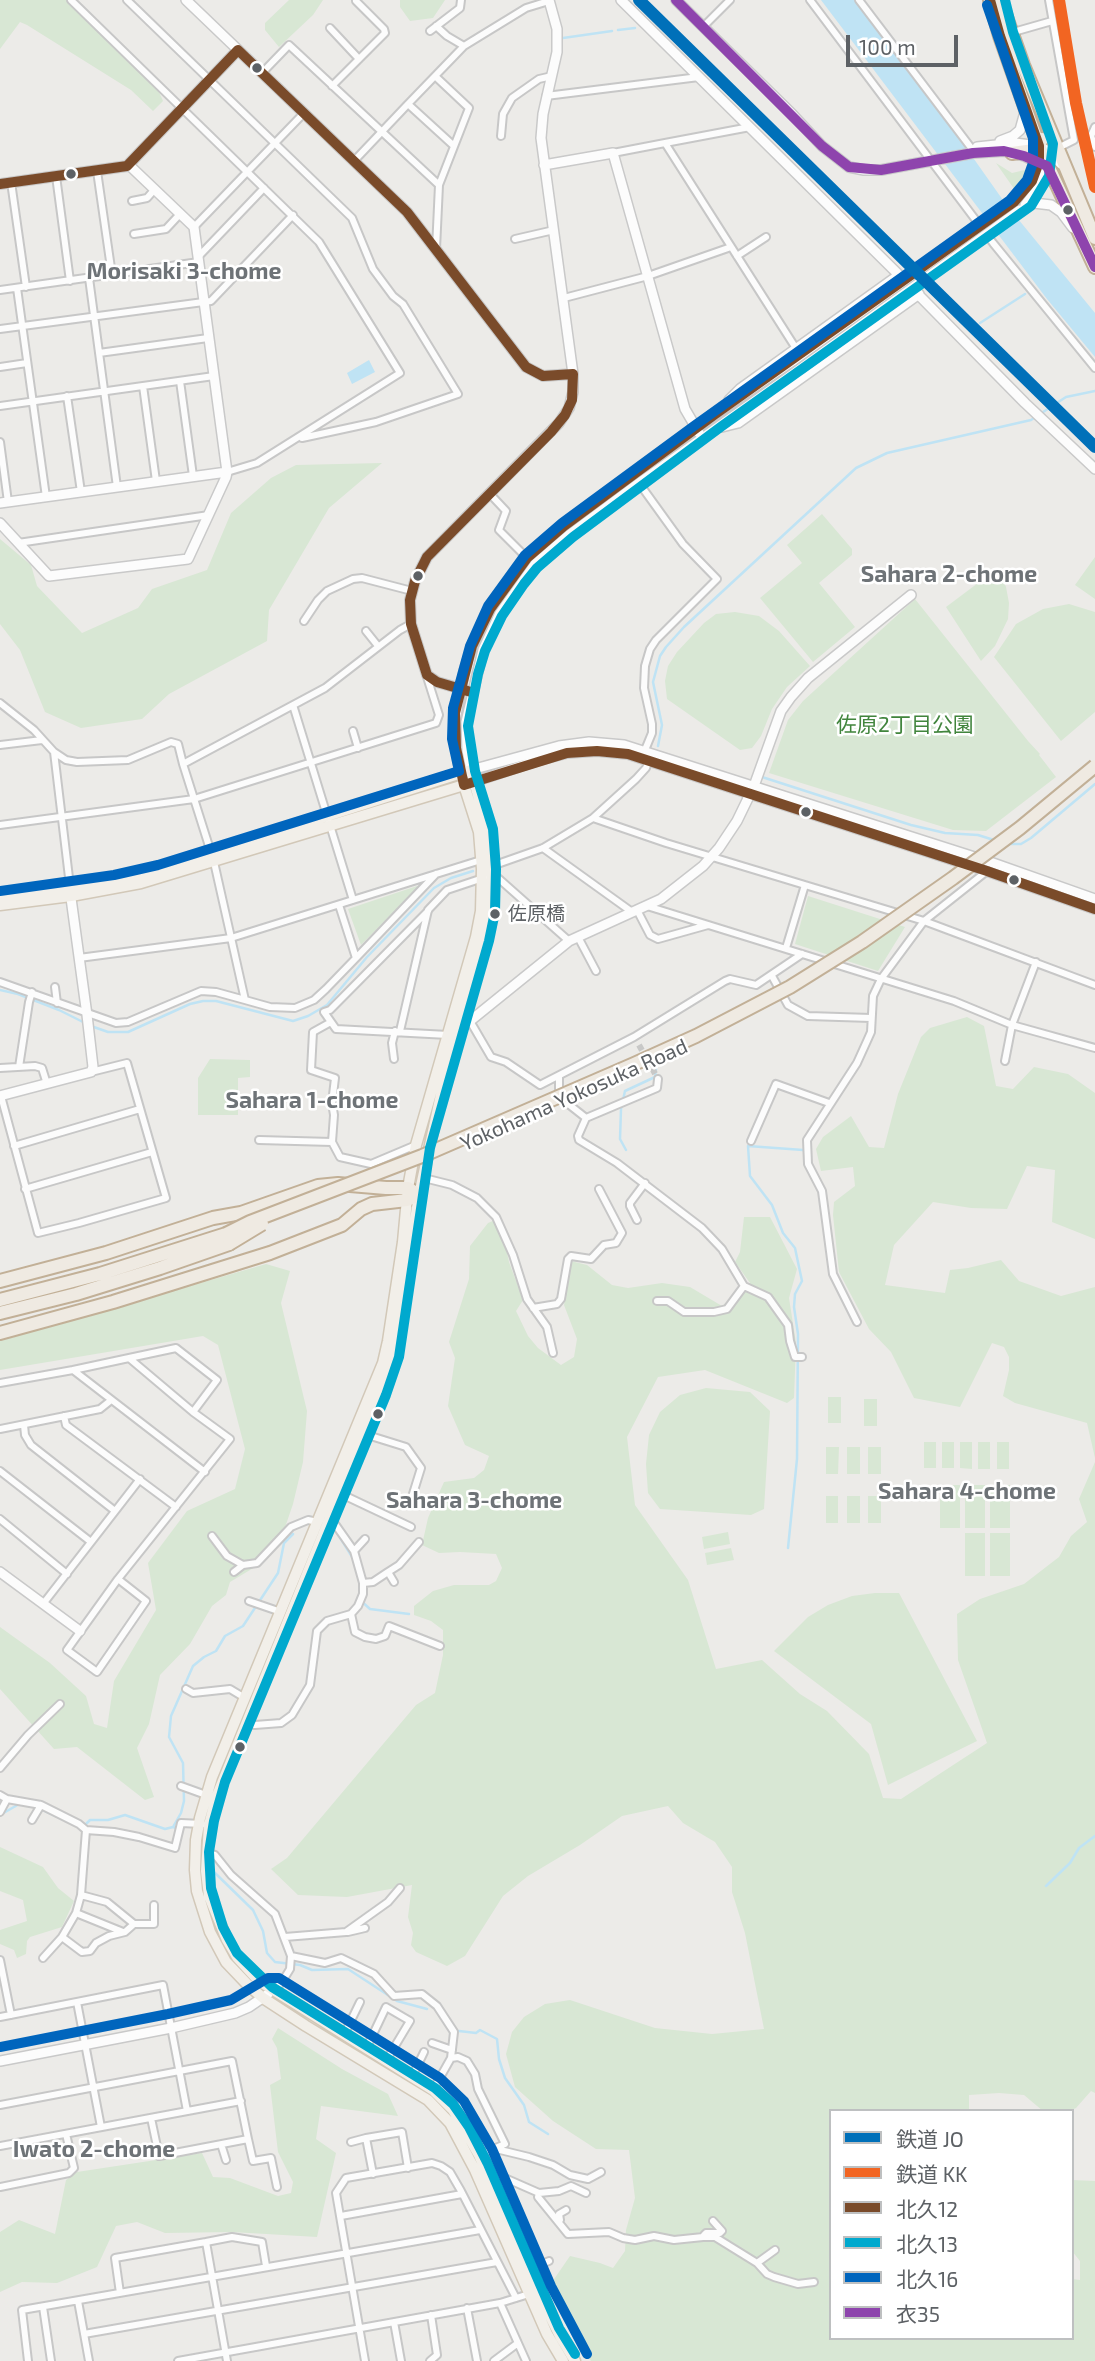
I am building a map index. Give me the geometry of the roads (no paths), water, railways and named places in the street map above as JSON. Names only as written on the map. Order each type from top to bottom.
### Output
[{"type":"highway","points":[[990,0],[1025,107],[1047,158],[1089,241]]},
{"type":"highway","points":[[1000,0],[1023,65],[1028,101],[1042,135],[1047,158]]},
{"type":"highway","points":[[1012,153],[1026,152],[1047,158],[1072,181],[1095,267]]},
{"type":"highway","name":"Yokohama Yokosuka Road","points":[[0,1300],[228,1239],[250,1222],[410,1161],[696,1036],[790,987],[862,943],[1020,828],[1095,766]]},
{"type":"highway","name":"Yokohama Yokosuka Road","points":[[0,1313],[76,1294],[160,1268],[270,1220],[449,1150],[664,1056],[757,1011],[830,969],[915,912],[1006,845],[1095,773]]},
{"type":"highway","points":[[0,1281],[116,1250],[213,1218],[241,1213],[318,1186],[338,1184],[386,1188],[411,1194]]},
{"type":"highway","points":[[0,1332],[113,1302],[270,1253],[342,1225],[361,1209],[372,1204],[411,1194]]},
{"type":"main road","points":[[0,905],[213,858],[468,777],[488,832],[485,934],[465,1022],[442,1090],[424,1178],[411,1194]]},
{"type":"main road","points":[[486,870],[476,937],[416,1145],[393,1357],[384,1385],[318,1522],[244,1698],[206,1795],[204,1824],[209,1896],[227,1940],[259,1981],[433,2090],[453,2110],[479,2155],[528,2270],[575,2361]]},
{"type":"main road","points":[[0,896],[70,891]]},
{"type":"main road","points":[[360,1432],[330,1517],[204,1824],[195,1851],[197,1891],[210,1932],[232,1970],[263,1998],[428,2100],[442,2113],[457,2134],[475,2170],[528,2294],[563,2361]]},
{"type":"street","points":[[0,442],[4,502],[227,472],[252,466],[400,373],[319,242],[182,109],[180,103],[71,0]]},
{"type":"street","points":[[127,0],[352,218],[373,268],[393,296],[403,304],[458,394],[376,422],[297,439]]},
{"type":"street","points":[[186,0],[407,212],[526,367],[543,376],[573,374]]},
{"type":"street","points":[[461,0],[460,8],[433,28],[464,46]]},
{"type":"street","points":[[0,825],[194,799],[436,723],[439,715],[411,624],[412,591],[417,574],[427,557],[565,415],[572,401],[573,374],[541,138],[546,96],[557,52],[557,38],[549,0],[526,8],[464,46],[354,161]]},
{"type":"street","points":[[621,0],[900,275],[1025,403],[1095,469]]},
{"type":"street","points":[[676,0],[792,114],[805,121],[839,155],[851,162],[879,164],[931,158],[1015,143],[1047,158]]},
{"type":"street","points":[[703,27],[730,0]]},
{"type":"street","points":[[810,0],[993,243],[1095,368]]},
{"type":"street","points":[[859,0],[972,150],[1012,153]]},
{"type":"street","points":[[468,777],[466,722],[483,650],[499,613],[535,564],[570,534],[800,369],[1019,206],[1047,158],[1074,140],[1049,0]]},
{"type":"street","points":[[332,86],[385,33],[356,1]]},
{"type":"street","points":[[1010,33],[1052,21]]},
{"type":"street","points":[[330,28],[359,59]]},
{"type":"street","points":[[262,73],[289,45],[439,185]]},
{"type":"street","points":[[0,184],[129,165],[238,50]]},
{"type":"street","points":[[435,76],[468,108],[439,185],[436,249]]},
{"type":"street","points":[[501,136],[503,114],[512,98],[539,79],[552,76]]},
{"type":"street","points":[[546,96],[699,77]]},
{"type":"street","points":[[408,104],[454,146]]},
{"type":"street","points":[[972,150],[1013,136],[1024,121],[1025,107]]},
{"type":"street","points":[[194,227],[304,113]]},
{"type":"street","points":[[544,164],[750,127]]},
{"type":"street","points":[[1095,127],[1091,136],[1095,147]]},
{"type":"street","points":[[665,143],[796,355]]},
{"type":"street","points":[[613,153],[685,408],[702,437]]},
{"type":"street","points":[[0,523],[49,576],[188,559],[227,472],[194,227],[129,165]]},
{"type":"street","points":[[97,170],[112,275]]},
{"type":"street","points":[[56,176],[70,281]]},
{"type":"street","points":[[11,182],[26,287]]},
{"type":"street","points":[[0,290],[198,260],[264,188]]},
{"type":"street","points":[[132,201],[146,198],[155,189]]},
{"type":"street","points":[[796,355],[1019,206],[1051,205],[1089,241]]},
{"type":"street","points":[[134,234],[166,229],[180,214]]},
{"type":"street","points":[[0,329],[211,301],[293,215]]},
{"type":"street","points":[[142,224],[144,233]]},
{"type":"street","points":[[515,239],[554,230]]},
{"type":"street","points":[[737,256],[766,237]]},
{"type":"street","points":[[564,298],[648,276],[731,247]]},
{"type":"street","points":[[468,777],[454,726],[460,689],[472,646],[490,609],[527,558],[564,526],[900,275]]},
{"type":"street","points":[[89,278],[117,487]]},
{"type":"street","points":[[886,285],[904,304]]},
{"type":"street","points":[[17,288],[46,497]]},
{"type":"street","points":[[713,429],[738,422],[919,294]]},
{"type":"street","points":[[99,353],[208,338]]},
{"type":"street","points":[[0,367],[27,363]]},
{"type":"street","points":[[0,406],[214,376]]},
{"type":"street","points":[[180,381],[193,476]]},
{"type":"street","points":[[143,386],[156,481]]},
{"type":"street","points":[[68,396],[81,492]]},
{"type":"street","points":[[448,1035],[336,1029],[324,1012],[330,1010],[447,890],[486,870],[543,848],[593,818],[646,768],[652,724],[643,688],[650,649],[717,579],[683,544],[639,483]]},
{"type":"street","points":[[490,494],[506,511],[499,530],[527,558]]},
{"type":"street","points":[[18,543],[209,515]]},
{"type":"street","points":[[304,621],[317,600],[327,591],[352,579],[362,578],[412,591]]},
{"type":"street","points":[[802,954],[756,985],[730,978],[634,1037],[540,1085],[506,1062],[491,1057],[465,1022],[573,939],[661,899],[713,856],[737,821],[752,790],[781,711],[791,697],[812,675],[911,595]]},
{"type":"street","points":[[183,764],[325,688],[411,624]]},
{"type":"street","points":[[366,631],[378,646]]},
{"type":"street","points":[[427,675],[438,682],[471,692]]},
{"type":"street","points":[[0,703],[33,730],[54,752],[77,762],[139,757],[170,742],[178,744],[213,858],[246,1000]]},
{"type":"street","points":[[293,705],[353,900]]},
{"type":"street","points":[[353,731],[358,748]]},
{"type":"street","points":[[0,745],[42,740]]},
{"type":"street","points":[[468,777],[567,753],[610,751],[649,755],[988,867],[1095,899]]},
{"type":"street","points":[[54,752],[88,1015],[92,1072]]},
{"type":"street","points":[[593,818],[666,843],[924,921],[1095,985]]},
{"type":"street","points":[[543,848],[638,909],[710,925],[786,948],[954,1001],[1012,1025],[1095,1048]]},
{"type":"street","points":[[988,867],[1095,909]]},
{"type":"street","points":[[857,1322],[833,1274],[821,1191],[808,1164],[807,1140],[857,1063],[871,1032],[873,996],[881,978],[924,921],[988,867]]},
{"type":"street","points":[[79,958],[231,939],[436,874],[486,870],[573,939],[596,971]]},
{"type":"street","points":[[0,982],[31,996],[109,1022],[123,1023],[201,991],[216,992],[270,1007],[301,1006],[320,995],[436,874]]},
{"type":"street","points":[[786,948],[805,885]]},
{"type":"street","points":[[339,905],[356,958]]},
{"type":"street","points":[[638,909],[650,935],[658,939],[710,925]]},
{"type":"street","points":[[394,1059],[392,1043],[428,910]]},
{"type":"street","points":[[1005,1061],[1012,1025],[1036,962]]},
{"type":"street","points":[[772,976],[788,1004],[808,1016],[871,1018]]},
{"type":"street","points":[[55,987],[57,1003]]},
{"type":"street","points":[[19,1067],[31,996]]},
{"type":"street","points":[[331,1022],[313,1032],[311,1070],[335,1078],[332,1142],[340,1157],[371,1164],[416,1145]]},
{"type":"street","points":[[634,1037],[639,1045]]},
{"type":"street","points":[[127,1063],[166,1198],[38,1233],[0,1096],[92,1072],[127,1063]]},
{"type":"street","points":[[0,1068],[42,1068],[47,1084]]},
{"type":"street","points":[[559,1077],[559,1090],[567,1104],[586,1118]]},
{"type":"street","points":[[658,1079],[657,1088],[586,1118],[578,1136],[579,1140],[645,1183],[702,1228],[722,1249],[744,1286],[768,1297],[773,1303],[788,1325],[795,1357],[802,1357]]},
{"type":"street","points":[[751,1141],[776,1084],[829,1103]]},
{"type":"street","points":[[14,1146],[140,1109]]},
{"type":"street","points":[[259,1140],[332,1142]]},
{"type":"street","points":[[25,1189],[152,1152]]},
{"type":"street","points":[[424,1178],[452,1185],[484,1203],[496,1217],[513,1255],[527,1299],[547,1327],[553,1353]]},
{"type":"street","points":[[637,1220],[630,1206],[645,1183]]},
{"type":"street","points":[[533,1308],[556,1304],[561,1299],[571,1255],[591,1259],[604,1245],[616,1243],[622,1233],[599,1189]]},
{"type":"street","points":[[657,1301],[668,1301],[684,1312],[714,1312],[727,1309],[744,1286]]},
{"type":"street","points":[[0,1383],[176,1348],[217,1380],[193,1412]]},
{"type":"street","points":[[118,1579],[146,1601],[97,1672],[67,1650],[118,1579],[230,1439],[129,1358]]},
{"type":"street","points":[[73,1370],[205,1472]]},
{"type":"street","points":[[0,1429],[100,1409],[110,1401]]},
{"type":"street","points":[[64,1416],[66,1424],[177,1507]]},
{"type":"street","points":[[24,1424],[25,1435],[31,1445],[115,1511]]},
{"type":"street","points":[[360,1432],[406,1447],[421,1468],[412,1497]]},
{"type":"street","points":[[0,1471],[91,1542]]},
{"type":"street","points":[[43,1604],[140,1479]]},
{"type":"street","points":[[339,1493],[411,1527]]},
{"type":"street","points":[[246,1723],[281,1723],[292,1715],[310,1685],[317,1631],[327,1621],[351,1614],[363,1594],[363,1583],[354,1551],[330,1517]]},
{"type":"street","points":[[0,1519],[67,1574]]},
{"type":"street","points":[[234,1572],[243,1565],[257,1563],[291,1527],[308,1520],[318,1522]]},
{"type":"street","points":[[212,1535],[227,1556],[243,1565]]},
{"type":"street","points":[[354,1551],[365,1539]]},
{"type":"street","points":[[363,1583],[373,1582],[399,1565],[419,1542]]},
{"type":"street","points":[[0,1572],[80,1631]]},
{"type":"street","points":[[387,1572],[394,1582]]},
{"type":"street","points":[[249,1601],[281,1612]]},
{"type":"street","points":[[351,1614],[355,1632],[365,1637],[376,1639],[385,1636],[389,1626],[440,1646]]},
{"type":"street","points":[[186,1689],[193,1693],[230,1689],[244,1698]]},
{"type":"street","points":[[0,1768],[12,1752],[60,1704]]},
{"type":"street","points":[[181,1786],[206,1795]]},
{"type":"street","points":[[0,1812],[4,1797],[41,1805],[86,1830],[139,1837],[175,1848],[181,1823],[204,1824]]},
{"type":"street","points":[[32,1820],[41,1805]]},
{"type":"street","points":[[43,1958],[62,1937],[76,1913],[81,1895],[86,1830]]},
{"type":"street","points":[[0,2061],[235,2013],[250,2007],[282,1982],[289,1969],[291,1956],[275,1914],[231,1875],[215,1855],[206,1853]]},
{"type":"street","points":[[346,1932],[388,1902],[400,1888]]},
{"type":"street","points":[[81,1895],[107,1902],[134,1924],[154,1924],[154,1905]]},
{"type":"street","points":[[76,1913],[125,1933]]},
{"type":"street","points":[[62,1937],[82,1952],[90,1951],[96,1942],[125,1933],[134,1924]]},
{"type":"street","points":[[285,1937],[365,1928]]},
{"type":"street","points":[[291,1956],[325,1963],[341,1958],[374,1974],[394,1996],[422,1994],[437,2006],[454,2032],[451,2058],[433,2090]]},
{"type":"street","points":[[0,1960],[1,1977],[11,2015]]},
{"type":"street","points":[[0,2017],[163,1985],[187,2111]]},
{"type":"street","points":[[76,2002],[101,2127]]},
{"type":"street","points":[[344,2036],[360,2002]]},
{"type":"street","points":[[366,2049],[386,2007],[410,2021],[386,2061]]},
{"type":"street","points":[[432,2043],[452,2050]]},
{"type":"street","points":[[412,2077],[424,2052]]},
{"type":"street","points":[[451,2058],[458,2057],[467,2061],[505,2144],[479,2155]]},
{"type":"street","points":[[0,2105],[232,2061],[253,2161],[271,2158],[277,2187]]},
{"type":"street","points":[[0,2146],[241,2101]]},
{"type":"street","points":[[151,2118],[159,2156],[248,2139]]},
{"type":"street","points":[[351,2142],[402,2132],[408,2168]]},
{"type":"street","points":[[0,2187],[69,2174],[74,2168],[66,2134]]},
{"type":"street","points":[[366,2138],[373,2174]]},
{"type":"street","points":[[221,2144],[226,2160]]},
{"type":"street","points":[[495,2148],[553,2165],[570,2175],[588,2179],[601,2172]]},
{"type":"street","points":[[365,2361],[336,2193],[346,2178],[432,2164],[450,2172],[516,2298]]},
{"type":"street","points":[[488,2174],[498,2175],[539,2193],[559,2191],[571,2186],[586,2193]]},
{"type":"street","points":[[539,2193],[538,2197],[568,2234],[586,2231],[610,2232],[635,2240],[654,2235],[674,2240],[715,2237],[784,2283],[814,2282]]},
{"type":"street","points":[[341,2216],[462,2194]]},
{"type":"street","points":[[554,2218],[559,2220],[559,2214],[566,2210]]},
{"type":"street","points":[[703,2236],[706,2232],[722,2231],[713,2221]]},
{"type":"street","points":[[28,2361],[22,2310],[480,2230]]},
{"type":"street","points":[[120,2293],[115,2258],[232,2237],[262,2242],[266,2266]]},
{"type":"street","points":[[206,2242],[227,2361]]},
{"type":"street","points":[[757,2263],[775,2250]]},
{"type":"street","points":[[528,2270],[549,2261]]},
{"type":"street","points":[[84,2334],[497,2262]]},
{"type":"street","points":[[178,2361],[499,2303],[528,2294]]},
{"type":"street","points":[[78,2301],[89,2361]]},
{"type":"street","points":[[499,2303],[526,2361]]},
{"type":"street","points":[[43,2306],[51,2361]]},
{"type":"street","points":[[467,2308],[477,2361]]},
{"type":"street","points":[[430,2361],[437,2356],[431,2315]]},
{"type":"street","points":[[394,2322],[401,2361]]},
{"type":"street","points":[[494,2361],[518,2343]]},
{"type":"water","points":[[821,0],[855,0],[938,108],[1005,203],[1095,313],[1095,357],[1047,299]]},
{"type":"water","points":[[369,360],[375,372],[352,384],[347,373]]},
{"type":"waterway","points":[[618,30],[635,28]]},
{"type":"waterway","points":[[563,38],[612,31]]},
{"type":"waterway","points":[[980,323],[1025,294]]},
{"type":"waterway","points":[[658,746],[662,725],[653,682],[660,656],[666,647],[684,627],[856,468],[887,453],[1031,420],[1066,397],[1095,391]]},
{"type":"waterway","points":[[762,777],[911,825],[945,833],[978,835],[997,841]]},
{"type":"waterway","points":[[1007,844],[1021,844],[1031,838],[1095,784]]},
{"type":"waterway","points":[[91,1026],[108,1032],[128,1032],[190,1004],[203,1001],[216,1001],[293,1021],[308,1016],[327,1005],[367,957],[434,888],[451,878],[473,871]]},
{"type":"waterway","points":[[0,990],[18,994],[85,1023]]},
{"type":"waterway","points":[[626,1150],[620,1139],[621,1109],[625,1091],[655,1077],[656,1069]]},
{"type":"waterway","points":[[788,1548],[797,1459],[798,1334],[794,1307],[795,1294],[802,1281],[795,1248],[783,1233],[772,1205],[750,1176],[748,1146],[803,1150]]},
{"type":"waterway","points":[[336,1531],[354,1560]]},
{"type":"waterway","points":[[173,1827],[184,1801],[183,1763],[169,1737],[171,1716],[193,1666],[216,1651],[225,1636],[243,1626],[278,1573],[284,1543],[293,1534]]},
{"type":"waterway","points":[[360,1586],[359,1599],[370,1609],[409,1614]]},
{"type":"waterway","points":[[0,1815],[21,1803]]},
{"type":"waterway","points":[[41,1809],[79,1827]]},
{"type":"waterway","points":[[84,1826],[90,1820],[108,1820],[125,1815],[165,1829],[176,1828]]},
{"type":"waterway","points":[[1046,1886],[1070,1863],[1079,1848],[1095,1836]]},
{"type":"waterway","points":[[214,1872],[253,1910],[263,1931],[267,1953],[275,1962],[300,1965],[312,1970],[348,1969],[397,2001],[427,2009]]},
{"type":"waterway","points":[[459,2031],[476,2033],[480,2030],[497,2039],[505,2078],[524,2105],[529,2122],[548,2134]]},
{"type":"tunnel","points":[[639,1045],[658,1079]]},
{"type":"rail line","name":"JO","points":[[639,0],[1095,447]]},
{"type":"rail line","name":"KK","points":[[1059,0],[1076,103],[1095,187]]},
{"type":"place","name":"佐原橋","points":[[495,914]]},
{"type":"district","name":"Morisaki 3-chome","points":[[184,271]]},
{"type":"district","name":"Sahara 2-chome","points":[[949,574]]},
{"type":"district","name":"Sahara 1-chome","points":[[312,1100]]},
{"type":"district","name":"Sahara 4-chome","points":[[967,1491]]},
{"type":"district","name":"Sahara 3-chome","points":[[474,1500]]},
{"type":"district","name":"Iwato 2-chome","points":[[94,2149]]},
{"type":"park label","name":"佐原2丁目公園","points":[[905,725]]}]
